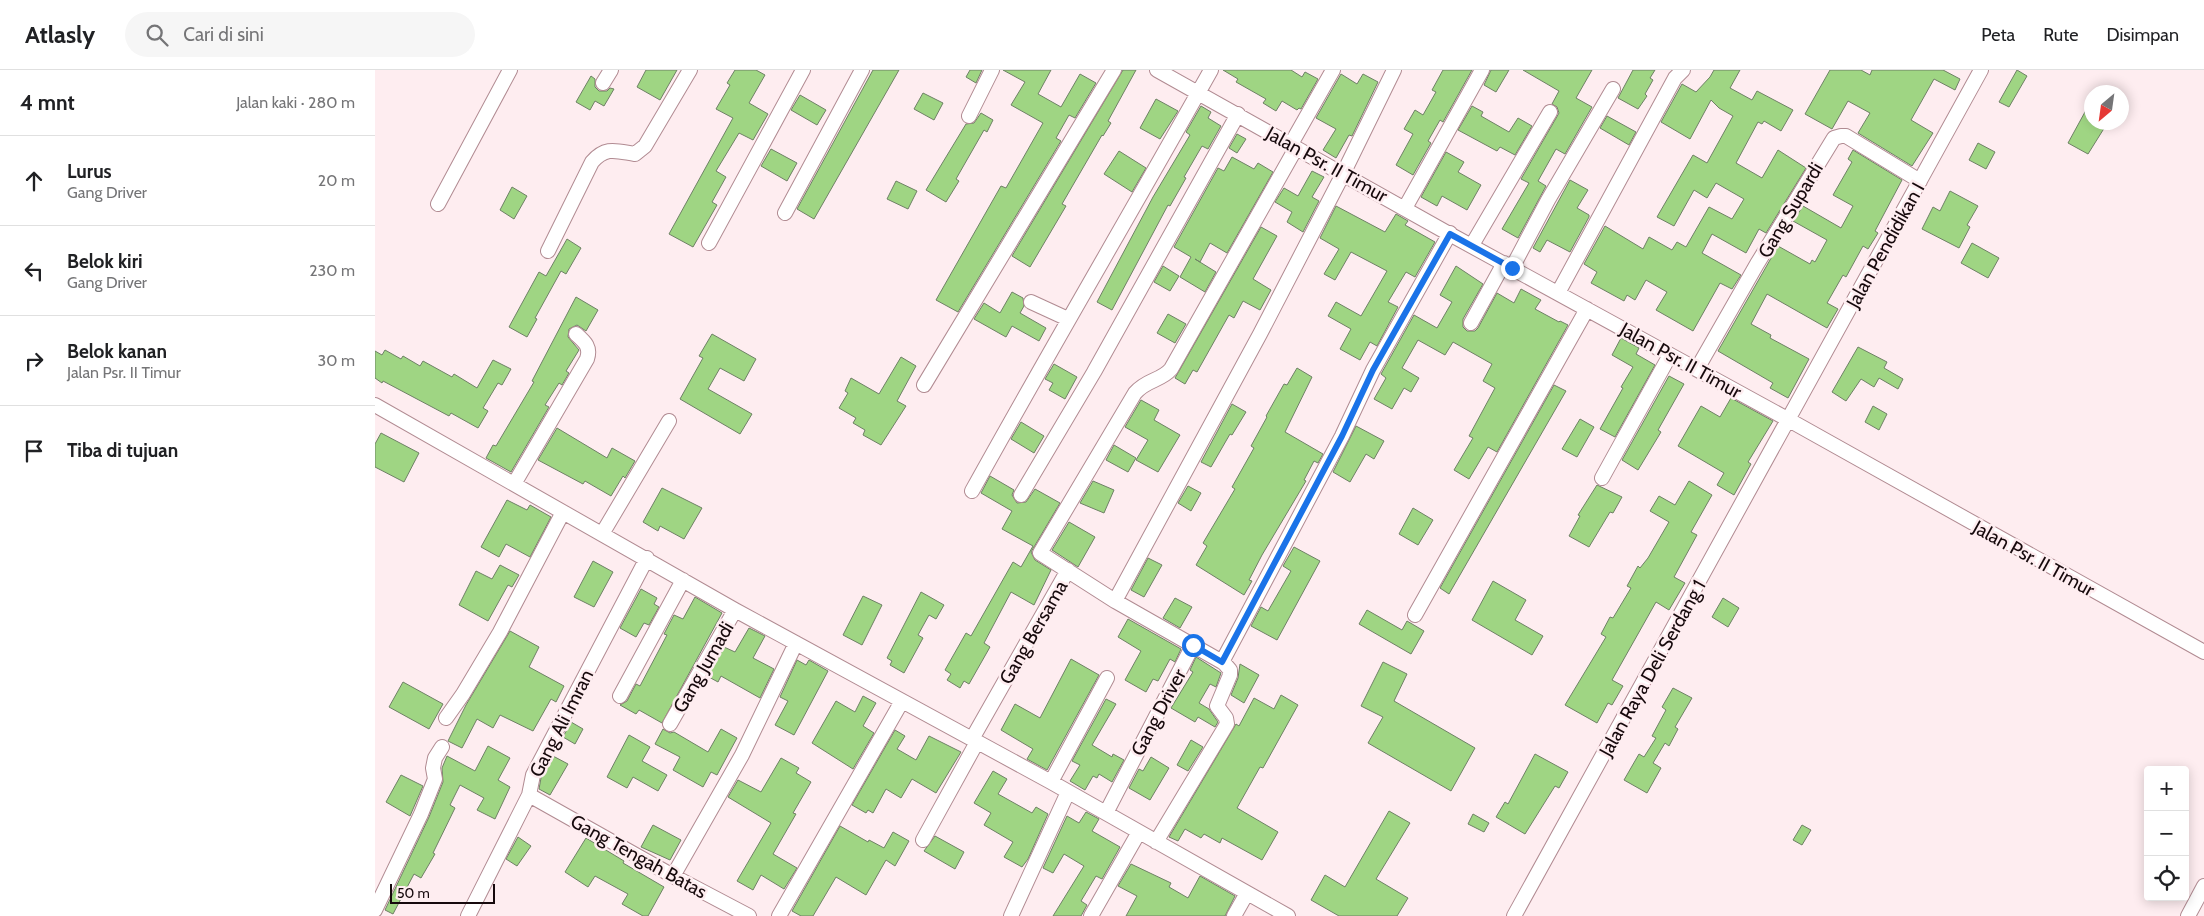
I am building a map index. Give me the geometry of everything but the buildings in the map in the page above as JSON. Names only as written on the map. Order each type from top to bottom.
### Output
[{"type":"street","points":[[437,204],[510,70]]},
{"type":"street","points":[[603,83],[611,70]]},
{"type":"street","points":[[548,251],[592,162],[599,154],[610,150],[635,154],[645,146],[690,70]]},
{"type":"street","points":[[709,243],[803,70]]},
{"type":"street","points":[[785,213],[862,70]]},
{"type":"street","points":[[969,116],[993,70]]},
{"type":"street","points":[[923,385],[1114,70]]},
{"type":"street","name":"Jalan Psr. II Timur","points":[[1157,70],[2204,652]]},
{"type":"street","points":[[972,492],[1068,319],[1096,274],[1211,70]]},
{"type":"street","points":[[1293,146],[1333,70]]},
{"type":"street","points":[[1115,601],[1207,435],[1343,174],[1394,70]]},
{"type":"street","points":[[1405,208],[1482,70]]},
{"type":"street","points":[[1559,293],[1671,85],[1683,70]]},
{"type":"street","name":"Jalan Pendidikan I","points":[[1789,420],[1981,70]]},
{"type":"street","points":[[1471,323],[1548,200],[1613,89]]},
{"type":"street","points":[[1472,245],[1549,112]]},
{"type":"street","points":[[1021,495],[1094,372],[1238,114]]},
{"type":"street","name":"Gang Supardi","points":[[1697,369],[1757,264],[1833,138],[1846,136],[1920,181]]},
{"type":"street","name":"Gang Bersama","points":[[923,840],[1068,570],[1040,553],[1140,388],[1144,383],[1163,376],[1171,369],[1293,146]]},
{"type":"street","points":[[1156,842],[1227,724],[1226,718],[1217,706],[1231,673],[1222,662],[1342,436],[1373,370],[1450,234]]},
{"type":"street","points":[[1031,302],[1068,319]]},
{"type":"street","points":[[1415,615],[1587,309]]},
{"type":"street","points":[[514,484],[587,359],[589,352],[587,344],[576,334]]},
{"type":"street","points":[[1602,478],[1670,355]]},
{"type":"street","points":[[375,406],[647,558],[735,610],[1051,782],[1288,916]]},
{"type":"street","name":"Jalan Raya Deli Serdang 1","points":[[1514,916],[1789,420]]},
{"type":"street","points":[[602,534],[669,421]]},
{"type":"street","points":[[446,718],[463,694],[500,632],[563,512]]},
{"type":"street","name":"Gang Ali Imran","points":[[468,916],[529,795],[533,775],[647,558]]},
{"type":"street","points":[[1068,570],[1115,601],[1193,645]]},
{"type":"street","points":[[620,696],[683,580]]},
{"type":"street","name":"Gang Jumadi","points":[[670,724],[735,610]]},
{"type":"street","points":[[673,876],[742,755],[796,643]]},
{"type":"street","name":"Gang Driver","points":[[1106,813],[1193,645],[1222,662]]},
{"type":"street","points":[[1051,782],[1107,678]]},
{"type":"street","points":[[779,916],[902,701]]},
{"type":"street","points":[[375,910],[421,814],[435,780],[433,768],[435,758],[442,747]]},
{"type":"street","points":[[1011,916],[1068,792]]},
{"type":"street","name":"Gang Tengah Batas","points":[[529,795],[673,876],[749,916]]},
{"type":"street","points":[[1091,916],[1139,832]]},
{"type":"street","points":[[2188,916],[2204,886]]},
{"type":"street","points":[[1234,916],[1247,893]]},
{"type":"route","points":[[1193,645],[1222,662],[1342,436],[1373,370],[1450,234],[1512,268]]}]
